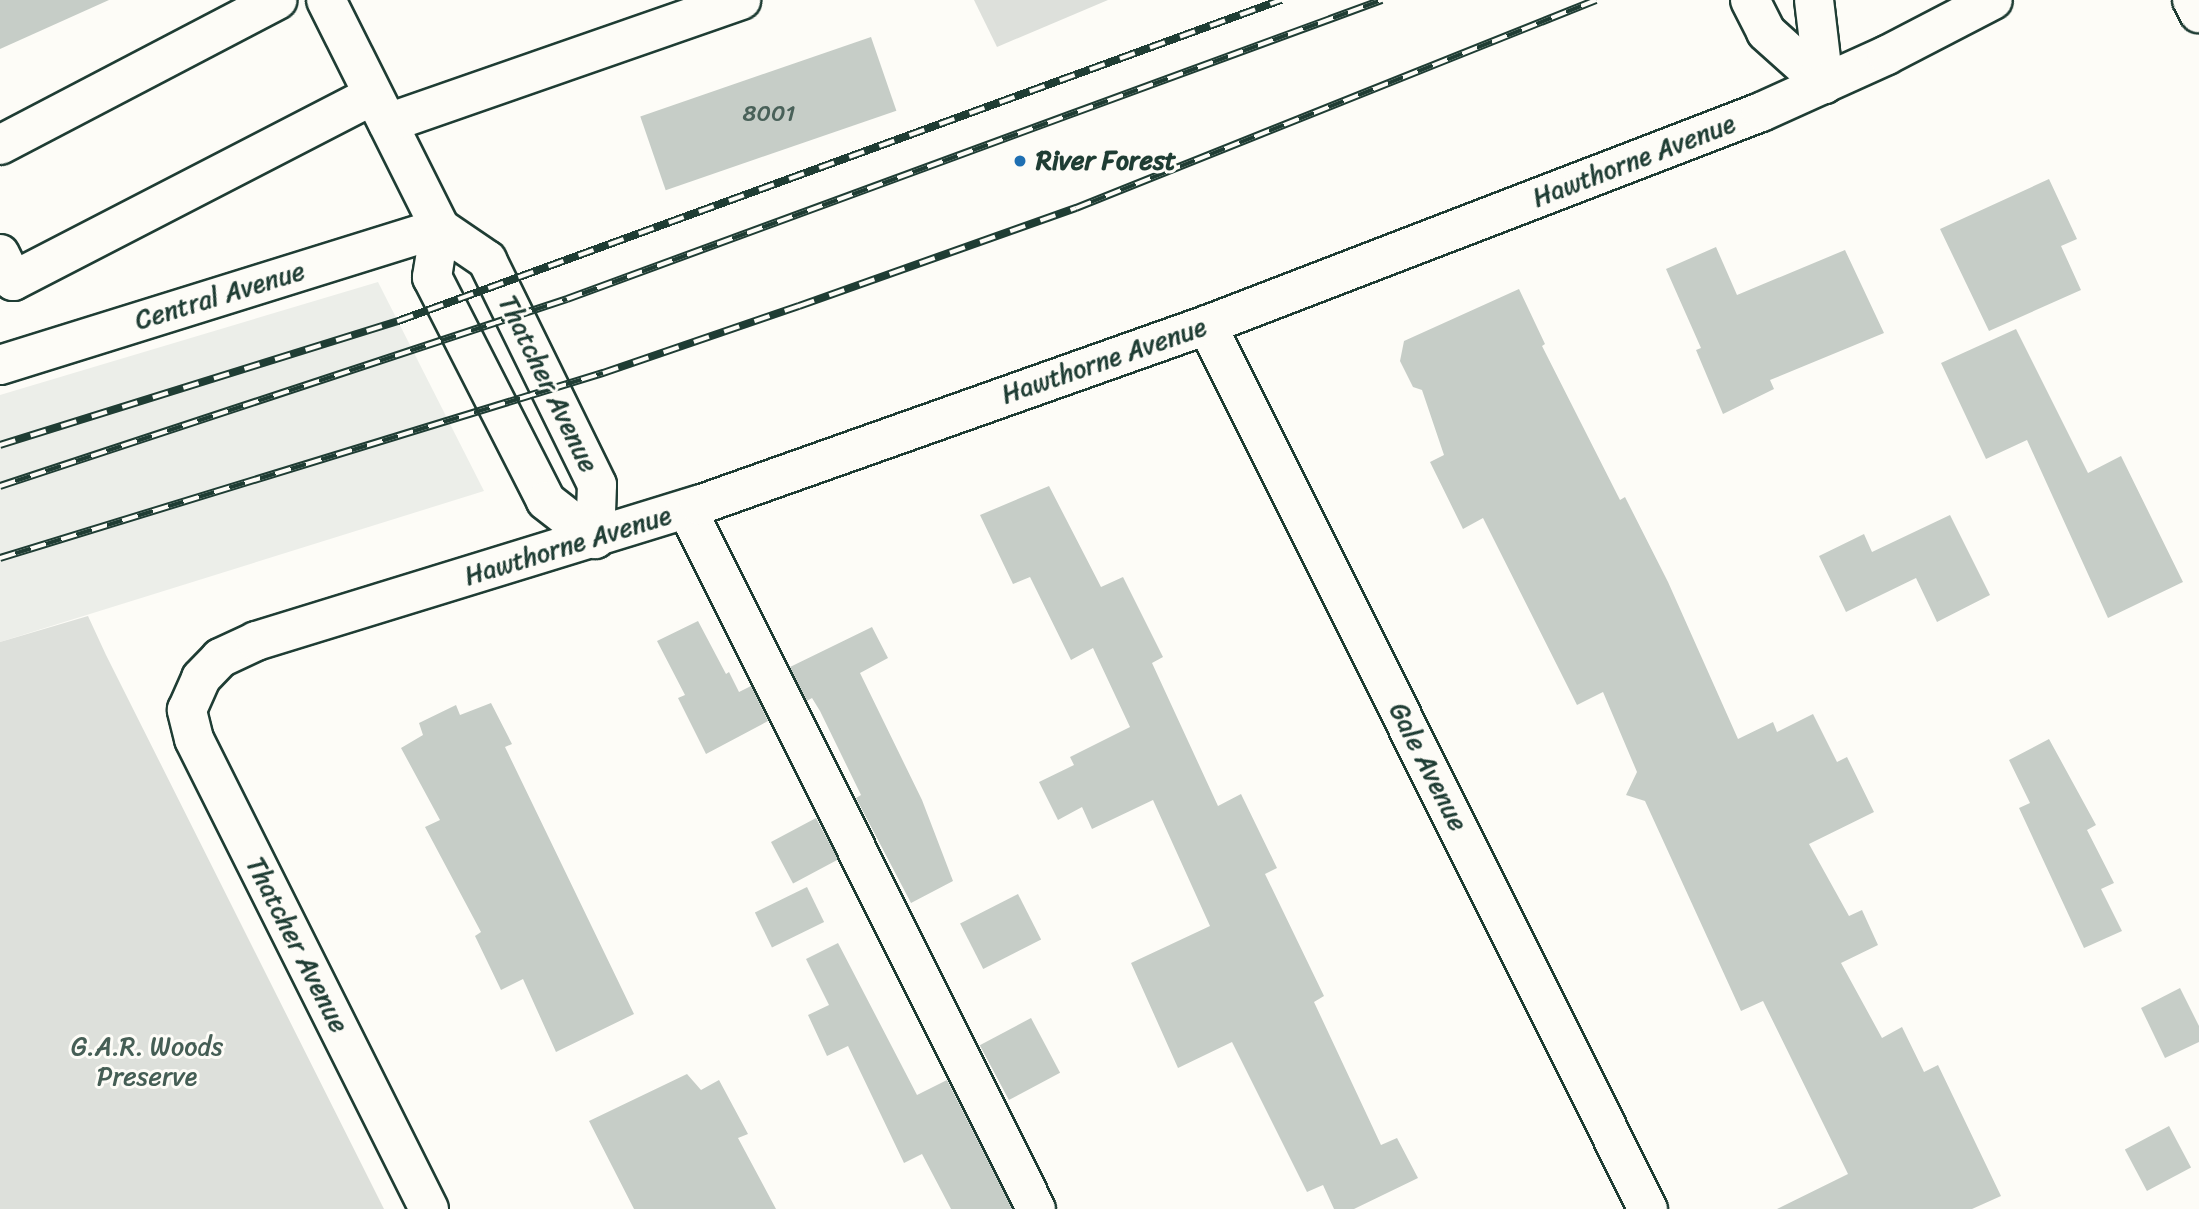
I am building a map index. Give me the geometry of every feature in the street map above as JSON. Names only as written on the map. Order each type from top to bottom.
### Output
[{"type":"street","points":[[0,145],[277,0]]},
{"type":"street","points":[[0,254],[13,281],[286,141],[381,109],[741,0]]},
{"type":"street","points":[[1750,0],[1766,32],[1824,84]]},
{"type":"street","points":[[1814,0],[1824,84]]},
{"type":"street","name":"Hawthorne Avenue","points":[[201,678],[220,658],[256,641],[595,540],[1207,325],[1824,84],[1993,0]]},
{"type":"street","points":[[2192,0],[2199,13]]},
{"type":"street","name":"Thatcher Avenue","points":[[335,2],[381,109],[440,228],[487,260],[597,485],[595,540]]},
{"type":"street","name":"Thatcher Avenue","points":[[440,228],[432,277],[546,501],[595,540]]},
{"type":"street","name":"Central Avenue","points":[[0,365],[440,228]]},
{"type":"street","name":"Gale Avenue","points":[[1207,325],[1648,1209]]},
{"type":"street","points":[[687,509],[1036,1209]]},
{"type":"street","name":"Thatcher Avenue","points":[[201,678],[187,710],[194,739],[429,1209]]},
{"type":"shaded area","points":[[378,282],[484,491],[0,642],[0,395]]},
{"type":"green space","points":[[974,0],[1108,0],[997,47]]},
{"type":"green space","name":"G.A.R. Woods Preserve","points":[[88,616],[384,1209],[0,1209],[0,642]]},
{"type":"building","points":[[0,0],[109,0],[0,49]]},
{"type":"building","points":[[871,37],[896,111],[666,190],[640,116]]},
{"type":"building","points":[[2049,179],[2077,239],[2061,246],[2081,290],[1989,331],[1940,229]]},
{"type":"building","points":[[1716,247],[1737,295],[1845,250],[1884,333],[1770,380],[1774,389],[1723,414],[1696,350],[1701,348],[1666,269]]},
{"type":"building","points":[[1519,289],[1545,344],[1542,346],[1620,500],[1625,497],[1668,582],[1738,739],[1773,722],[1777,732],[1813,714],[1837,762],[1847,757],[1874,812],[1809,844],[1849,916],[1862,910],[1878,945],[1841,963],[1882,1038],[1902,1027],[1924,1072],[1938,1065],[2001,1196],[1972,1209],[1777,1209],[1848,1174],[1763,1001],[1741,1011],[1645,801],[1626,795],[1637,772],[1603,692],[1577,705],[1483,518],[1463,529],[1430,462],[1444,455],[1422,390],[1413,387],[1400,361],[1404,341]]},
{"type":"building","points":[[2016,329],[2088,473],[2121,456],[2183,582],[2108,618],[2027,440],[1986,459],[1941,363]]},
{"type":"building","points":[[1049,486],[1101,587],[1123,577],[1163,657],[1152,663],[1218,806],[1241,794],[1277,868],[1265,874],[1324,996],[1314,1002],[1381,1145],[1397,1138],[1418,1178],[1354,1209],[1334,1209],[1323,1185],[1307,1192],[1232,1042],[1178,1068],[1131,963],[1210,926],[1153,800],[1092,829],[1082,807],[1058,820],[1039,782],[1074,765],[1070,757],[1130,727],[1093,648],[1071,660],[1030,577],[1013,584],[980,515]]},
{"type":"building","points":[[1950,515],[1990,595],[1937,622],[1916,578],[1846,612],[1819,556],[1864,534],[1872,552]]},
{"type":"building","points":[[698,621],[726,674],[729,672],[739,692],[751,686],[768,721],[706,754],[678,698],[685,695],[657,641]]},
{"type":"building","points":[[872,627],[888,658],[860,673],[922,800],[953,881],[911,903],[856,798],[861,795],[820,711],[812,698],[807,701],[790,667]]},
{"type":"building","points":[[491,703],[512,744],[505,747],[634,1014],[556,1052],[523,979],[501,990],[475,936],[481,932],[425,827],[440,820],[401,748],[423,735],[419,723],[456,705],[460,715]]},
{"type":"building","points":[[2049,739],[2096,825],[2087,830],[2114,883],[2101,889],[2122,931],[2084,948],[2019,808],[2030,803],[2009,760]]},
{"type":"building","points":[[816,818],[838,859],[793,883],[771,842]]},
{"type":"building","points":[[807,887],[824,922],[772,947],[755,912]]},
{"type":"building","points":[[1018,894],[1041,939],[983,969],[960,924]]},
{"type":"building","points":[[838,943],[917,1095],[947,1080],[1012,1209],[951,1209],[922,1154],[904,1163],[848,1046],[827,1056],[808,1015],[829,1005],[806,959]]},
{"type":"building","points":[[2180,988],[2199,1026],[2199,1042],[2165,1058],[2141,1008]]},
{"type":"building","points":[[1031,1018],[1060,1073],[1009,1100],[980,1045]]},
{"type":"building","points":[[687,1074],[701,1090],[719,1080],[748,1134],[738,1138],[776,1209],[634,1209],[589,1121]]},
{"type":"building","points":[[2169,1126],[2191,1167],[2147,1191],[2125,1149]]},
{"type":"railway","points":[[0,445],[398,321],[1281,0]]},
{"type":"railway","points":[[0,486],[567,299],[1382,0]]},
{"type":"railway","points":[[0,558],[603,373],[799,306],[1076,208],[1596,0]]},
{"type":"place","name":"River Forest","points":[[1020,161]]}]
